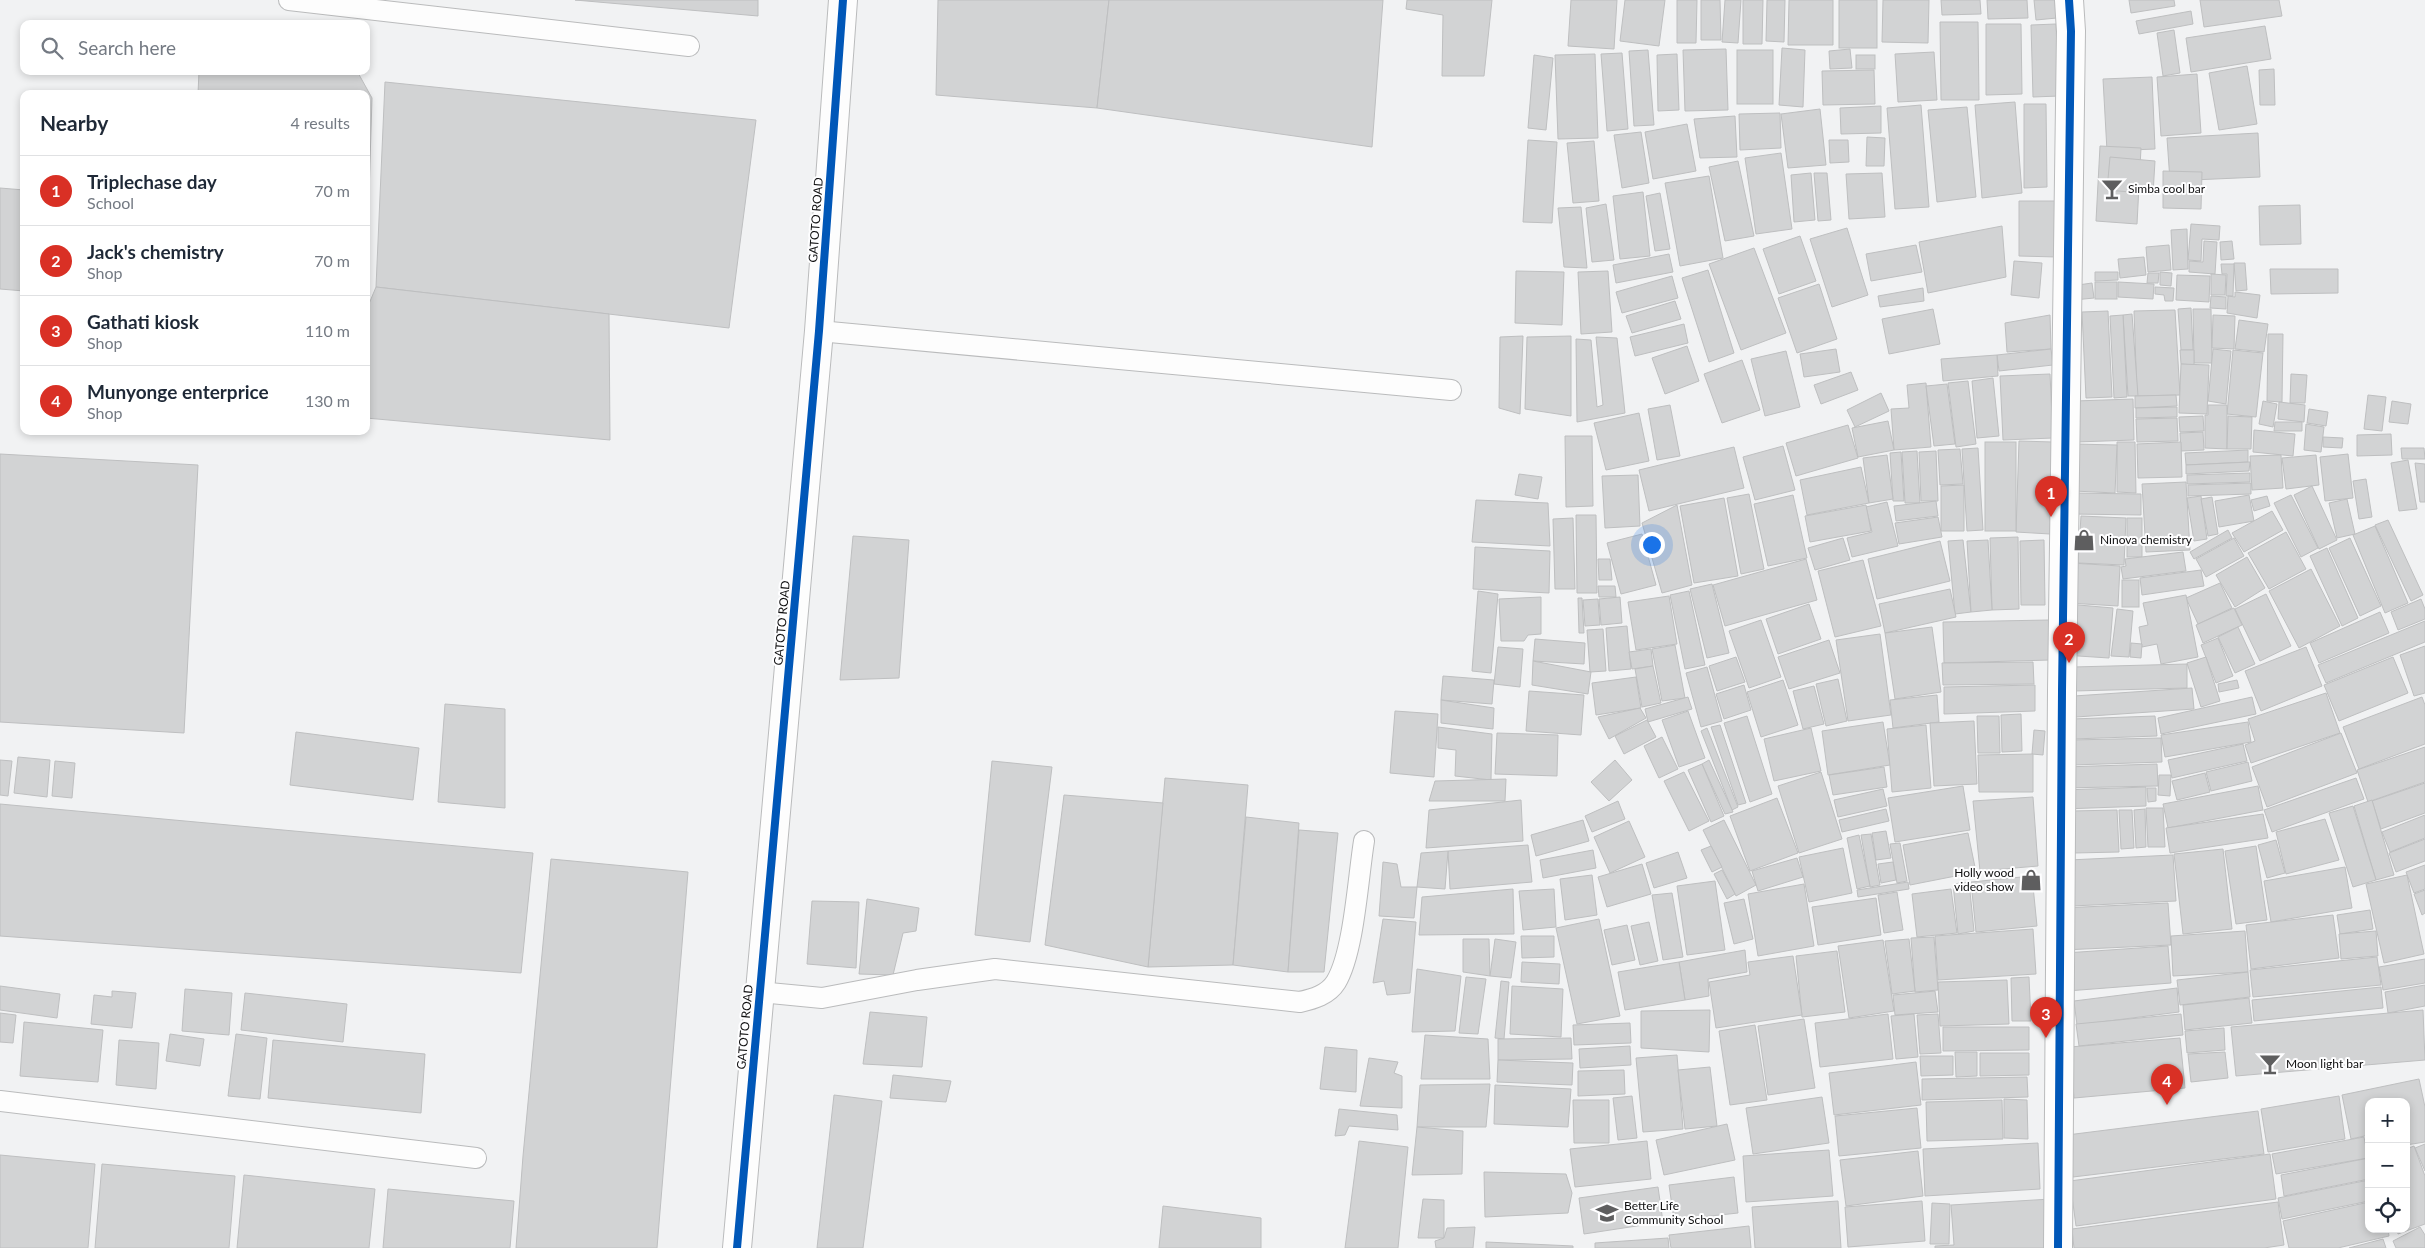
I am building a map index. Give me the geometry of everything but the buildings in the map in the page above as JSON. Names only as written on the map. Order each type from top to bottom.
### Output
[{"type":"street","name":"GATOTO ROAD","points":[[737,1248],[819,330],[843,0]]},
{"type":"street","points":[[2058,1248],[2062,701],[2071,31],[2069,0]]},
{"type":"lane","points":[[289,0],[689,46]]},
{"type":"lane","points":[[819,330],[1451,390]]},
{"type":"lane","points":[[760,992],[822,998],[918,980],[995,969],[1300,1002],[1320,997],[1336,983],[1347,953],[1364,841]]},
{"type":"lane","points":[[0,1101],[476,1158]]},
{"type":"cycle path","points":[[737,1248],[819,331],[843,0]]},
{"type":"cycle path","points":[[2058,1248],[2062,691],[2071,31],[2069,0]]},
{"type":"place","name":"Simba cool bar","points":[[2112,189]]},
{"type":"place","name":"Triplechase day","points":[[2051,517]]},
{"type":"place","name":"Ninova chemistry","points":[[2084,540]]},
{"type":"place","name":"Jack's chemistry","points":[[2069,663]]},
{"type":"place","name":"Holly wood video show","points":[[2031,880]]},
{"type":"place","name":"Gathati kiosk","points":[[2046,1038]]},
{"type":"place","name":"Moon light bar","points":[[2270,1064]]},
{"type":"place","name":"Munyonge enterprice","points":[[2167,1105]]},
{"type":"place","name":"Better Life Community School","points":[[1607,1213]]}]
